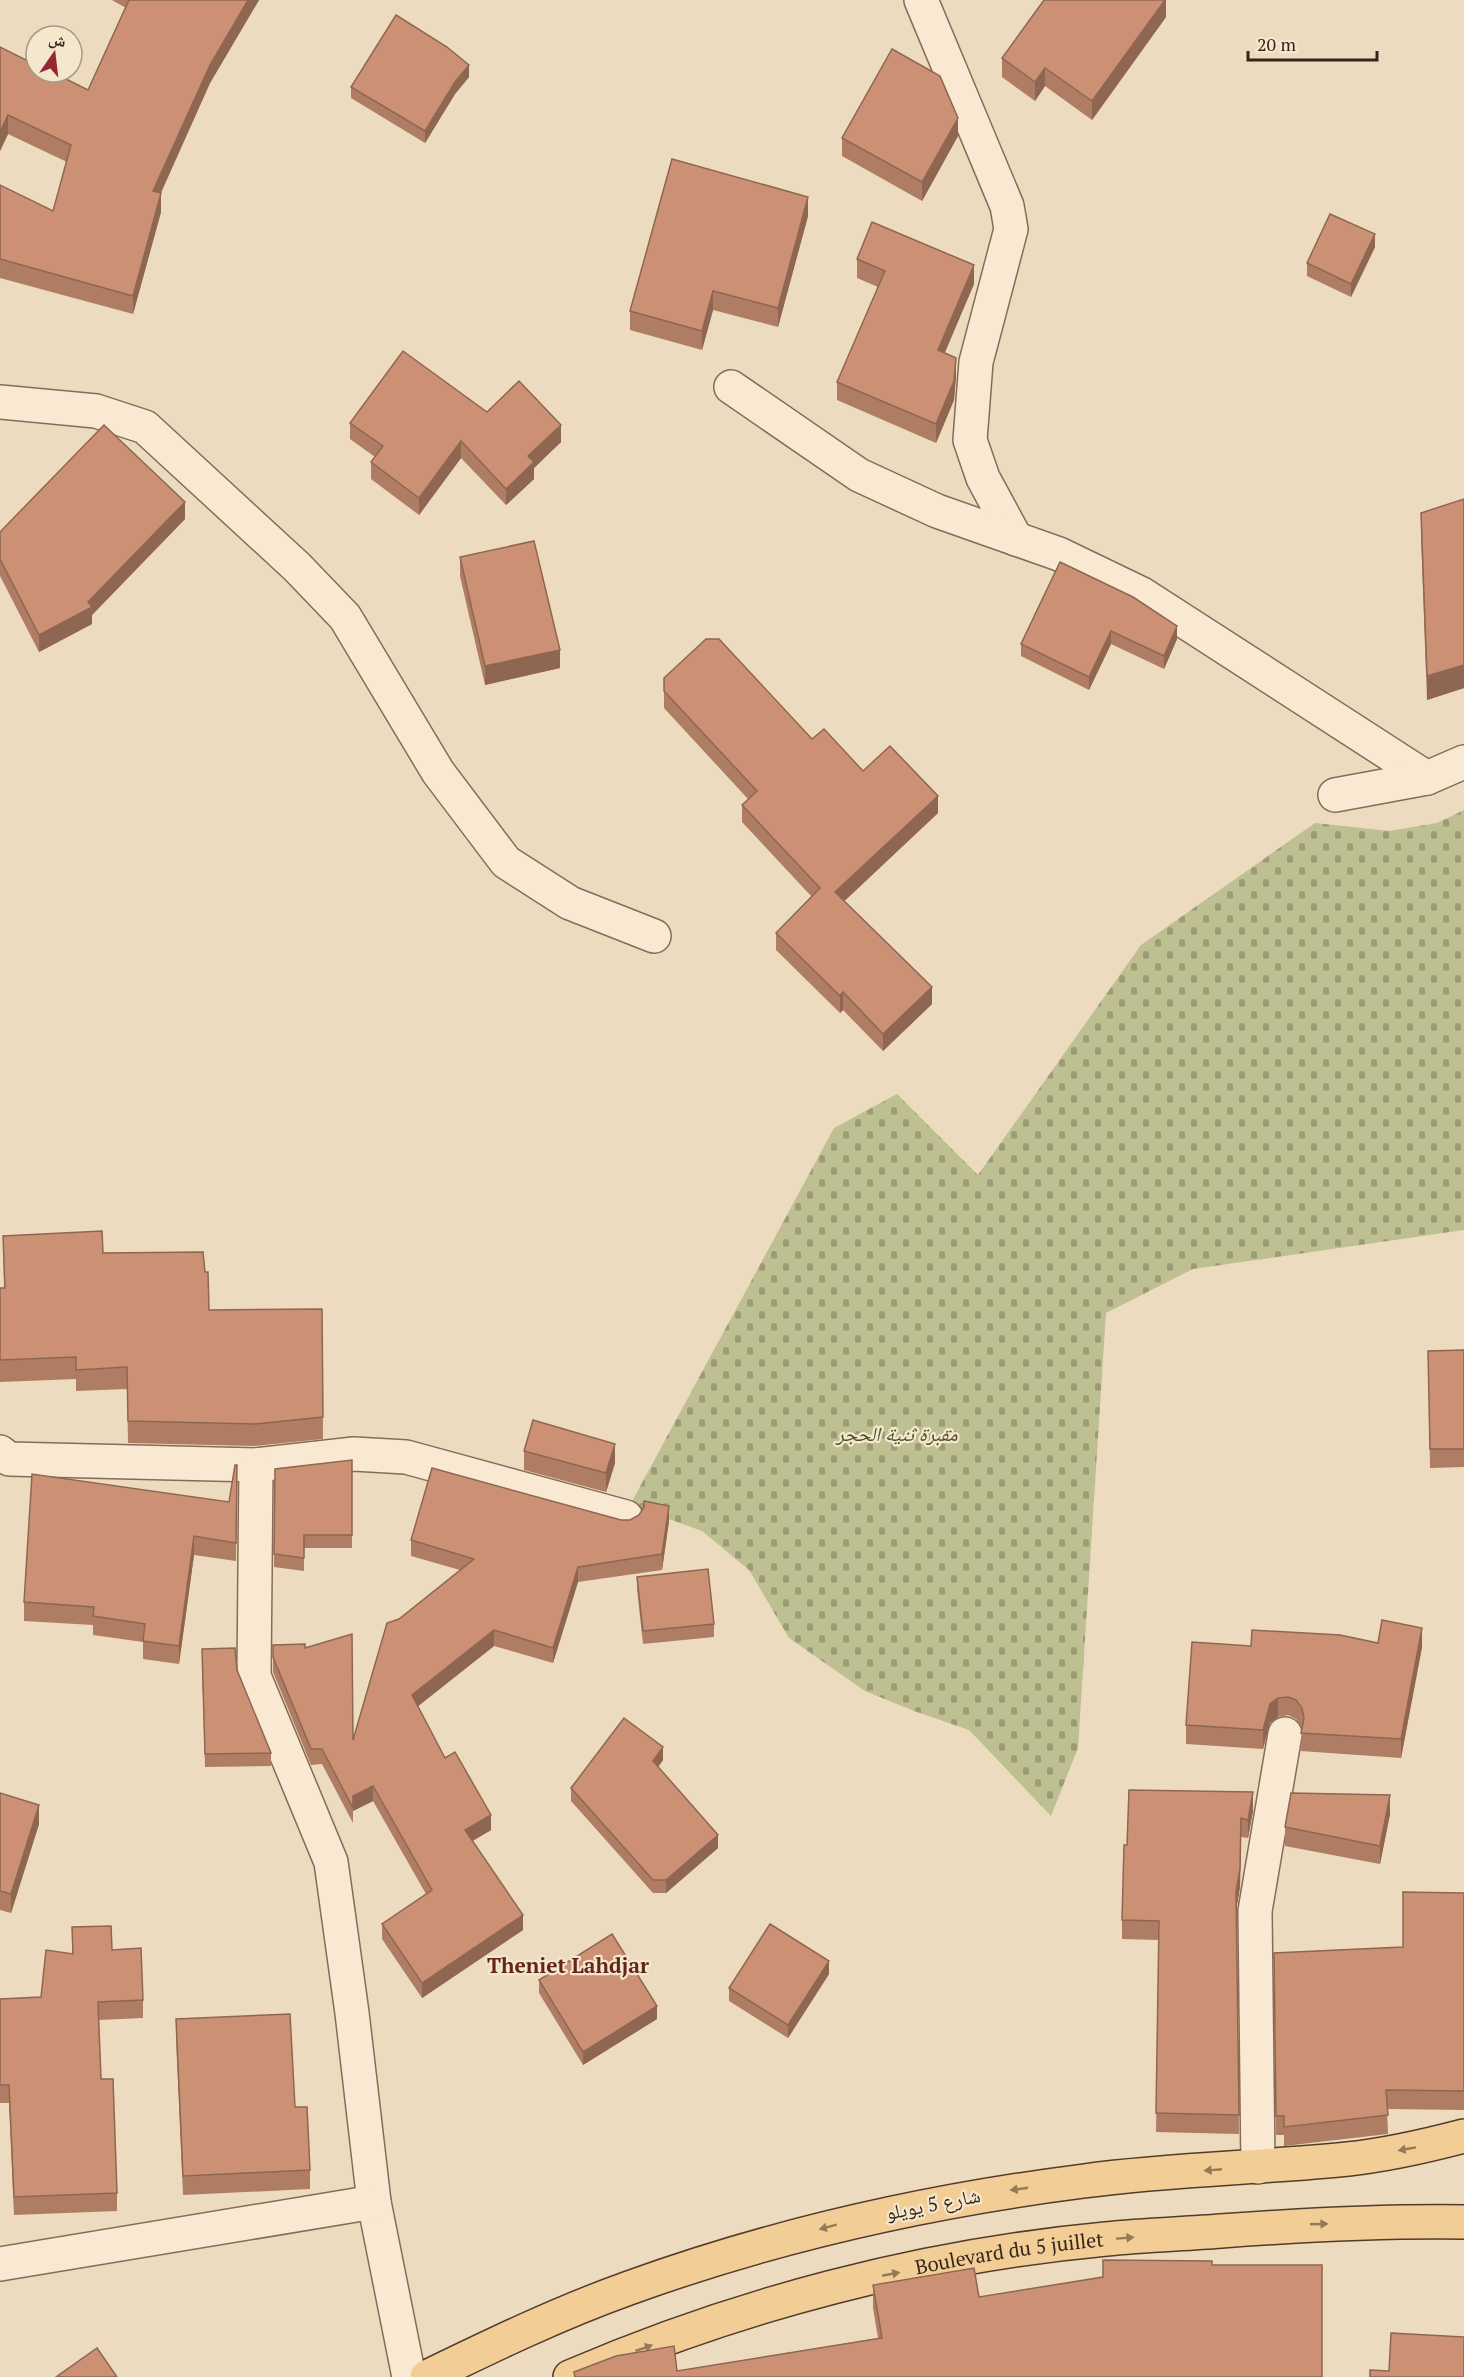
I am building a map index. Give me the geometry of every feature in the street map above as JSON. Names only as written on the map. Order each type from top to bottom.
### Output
[{"type":"main road","name":"شارع 5 يويلو","points":[[427,2377],[517,2333],[627,2288],[739,2250],[854,2220],[970,2196],[1076,2182],[1350,2159],[1416,2148],[1464,2136]]},
{"type":"main road","name":"Boulevard du 5 juillet","points":[[570,2377],[616,2357],[735,2316],[856,2281],[980,2256],[1117,2238],[1316,2224],[1464,2222]]},
{"type":"street","points":[[921,0],[1007,206],[1011,229],[976,362],[970,440],[982,478],[1016,539]]},
{"type":"street","points":[[730,387],[859,476],[937,511],[1059,554],[1142,594],[1427,778]]},
{"type":"street","points":[[0,402],[96,411],[145,427],[297,567],[345,617],[438,772],[506,862],[570,903],[654,936]]},
{"type":"street","points":[[1335,795],[1427,778],[1464,762]]},
{"type":"street","points":[[0,1452],[9,1459],[256,1465],[354,1454],[406,1457],[626,1517]]},
{"type":"street","points":[[256,1465],[254,1676],[331,1862],[352,2013],[374,2202],[409,2377]]},
{"type":"street","points":[[1258,2167],[1255,1911],[1285,1734]]},
{"type":"street","points":[[0,2264],[374,2202]]},
{"type":"green space","name":"مقبرة ثنية الحجر","points":[[1464,810],[1464,1230],[1193,1269],[1106,1313],[1078,1748],[1051,1816],[969,1730],[865,1691],[789,1638],[749,1570],[702,1531],[630,1505],[834,1128],[897,1094],[978,1175],[1141,945],[1315,823],[1389,831],[1437,823]]},
{"type":"building","points":[[129,0],[248,0],[210,65],[153,191],[161,193],[133,296],[0,259],[0,185],[53,211],[71,145],[8,115],[0,132],[0,47],[24,59],[24,84],[76,84],[88,90]]},
{"type":"building","points":[[1044,0],[1165,0],[1092,101],[1045,68],[1035,82],[1002,58]]},
{"type":"building","points":[[396,15],[447,47],[469,65],[455,82],[425,131],[351,87]]},
{"type":"building","points":[[892,49],[940,76],[958,118],[922,182],[842,138]]},
{"type":"building","points":[[672,159],[808,197],[778,308],[713,291],[702,331],[630,311]]},
{"type":"building","points":[[1330,214],[1375,234],[1351,284],[1307,263]]},
{"type":"building","points":[[872,222],[974,265],[938,350],[956,358],[954,381],[936,424],[837,382],[885,271],[857,259]]},
{"type":"building","points":[[403,351],[487,412],[519,381],[561,425],[528,456],[534,462],[506,489],[461,441],[419,498],[371,462],[383,446],[350,423]]},
{"type":"building","points":[[104,425],[185,502],[88,602],[92,607],[39,635],[0,559],[0,532]]},
{"type":"building","points":[[1464,499],[1464,665],[1427,676],[1421,513]]},
{"type":"building","points":[[534,541],[560,650],[485,666],[460,557]]},
{"type":"building","points":[[1060,562],[1133,597],[1177,626],[1164,656],[1111,631],[1089,677],[1021,644]]},
{"type":"building","points":[[706,639],[719,639],[812,739],[824,729],[863,771],[890,746],[938,796],[835,892],[932,987],[883,1034],[843,992],[840,996],[776,933],[820,888],[742,805],[757,791],[664,691],[664,678]]},
{"type":"building","points":[[102,1231],[103,1253],[203,1252],[205,1272],[208,1272],[209,1310],[322,1309],[323,1417],[255,1424],[128,1421],[127,1367],[76,1370],[76,1357],[0,1360],[0,1288],[5,1288],[3,1236]]},
{"type":"building","points":[[1464,1350],[1464,1449],[1430,1449],[1428,1351]]},
{"type":"building","points":[[533,1420],[615,1444],[606,1473],[524,1451]]},
{"type":"building","points":[[352,1460],[352,1535],[304,1535],[304,1558],[274,1554],[275,1469]]},
{"type":"building","points":[[235,1465],[237,1465],[236,1543],[194,1536],[179,1646],[143,1641],[145,1624],[93,1616],[94,1607],[24,1602],[32,1474],[229,1502]]},
{"type":"building","points":[[432,1468],[621,1520],[630,1520],[639,1515],[644,1507],[644,1501],[669,1506],[662,1554],[578,1567],[553,1648],[494,1630],[412,1695],[445,1758],[455,1752],[491,1815],[465,1830],[523,1915],[422,1983],[382,1924],[432,1890],[373,1786],[353,1796],[353,1808],[322,1749],[311,1749],[273,1657],[273,1645],[305,1644],[305,1648],[352,1634],[353,1740],[387,1623],[399,1619],[474,1559],[411,1540]]},
{"type":"building","points":[[708,1569],[714,1624],[643,1631],[637,1577]]},
{"type":"building","points":[[1382,1620],[1422,1628],[1401,1739],[1301,1733],[1304,1718],[1302,1708],[1296,1700],[1288,1697],[1278,1698],[1270,1704],[1263,1730],[1186,1725],[1192,1642],[1251,1646],[1252,1630],[1340,1635],[1378,1643]]},
{"type":"building","points":[[235,1648],[237,1670],[271,1753],[205,1754],[202,1649]]},
{"type":"building","points":[[624,1718],[663,1747],[653,1761],[718,1835],[666,1880],[653,1880],[571,1788]]},
{"type":"building","points":[[1129,1790],[1253,1792],[1248,1820],[1241,1818],[1240,1868],[1236,1892],[1239,2115],[1156,2113],[1159,1921],[1122,1920],[1124,1845],[1127,1845]]},
{"type":"building","points":[[0,1793],[39,1805],[11,1894],[0,1891]]},
{"type":"building","points":[[1291,1793],[1390,1795],[1380,1846],[1285,1827]]},
{"type":"building","points":[[1403,1892],[1464,1893],[1464,2091],[1386,2090],[1388,2115],[1284,2127],[1284,2116],[1276,2116],[1274,1953],[1403,1947]]},
{"type":"building","points":[[770,1924],[829,1961],[788,2025],[729,1988]]},
{"type":"building","points":[[111,1926],[112,1950],[141,1948],[143,2000],[98,2002],[101,2079],[113,2079],[117,2193],[14,2197],[9,2085],[0,2085],[0,1999],[41,1997],[46,1950],[73,1954],[72,1927]]},
{"type":"building","points":[[612,1934],[657,2006],[583,2052],[539,1980]]},
{"type":"building","points":[[290,2014],[295,2107],[307,2107],[310,2170],[183,2176],[176,2019]]},
{"type":"building","points":[[1103,2260],[1212,2261],[1212,2265],[1322,2265],[1322,2377],[575,2377],[574,2372],[616,2356],[674,2346],[677,2371],[882,2338],[873,2285],[974,2268],[979,2297],[1103,2277]]},
{"type":"building","points":[[1391,2333],[1464,2337],[1464,2377],[1370,2377],[1370,2370],[1389,2371]]},
{"type":"building","points":[[97,2348],[117,2377],[56,2377]]},
{"type":"district","name":"Theniet Lahdjar","points":[[568,1966]]}]
